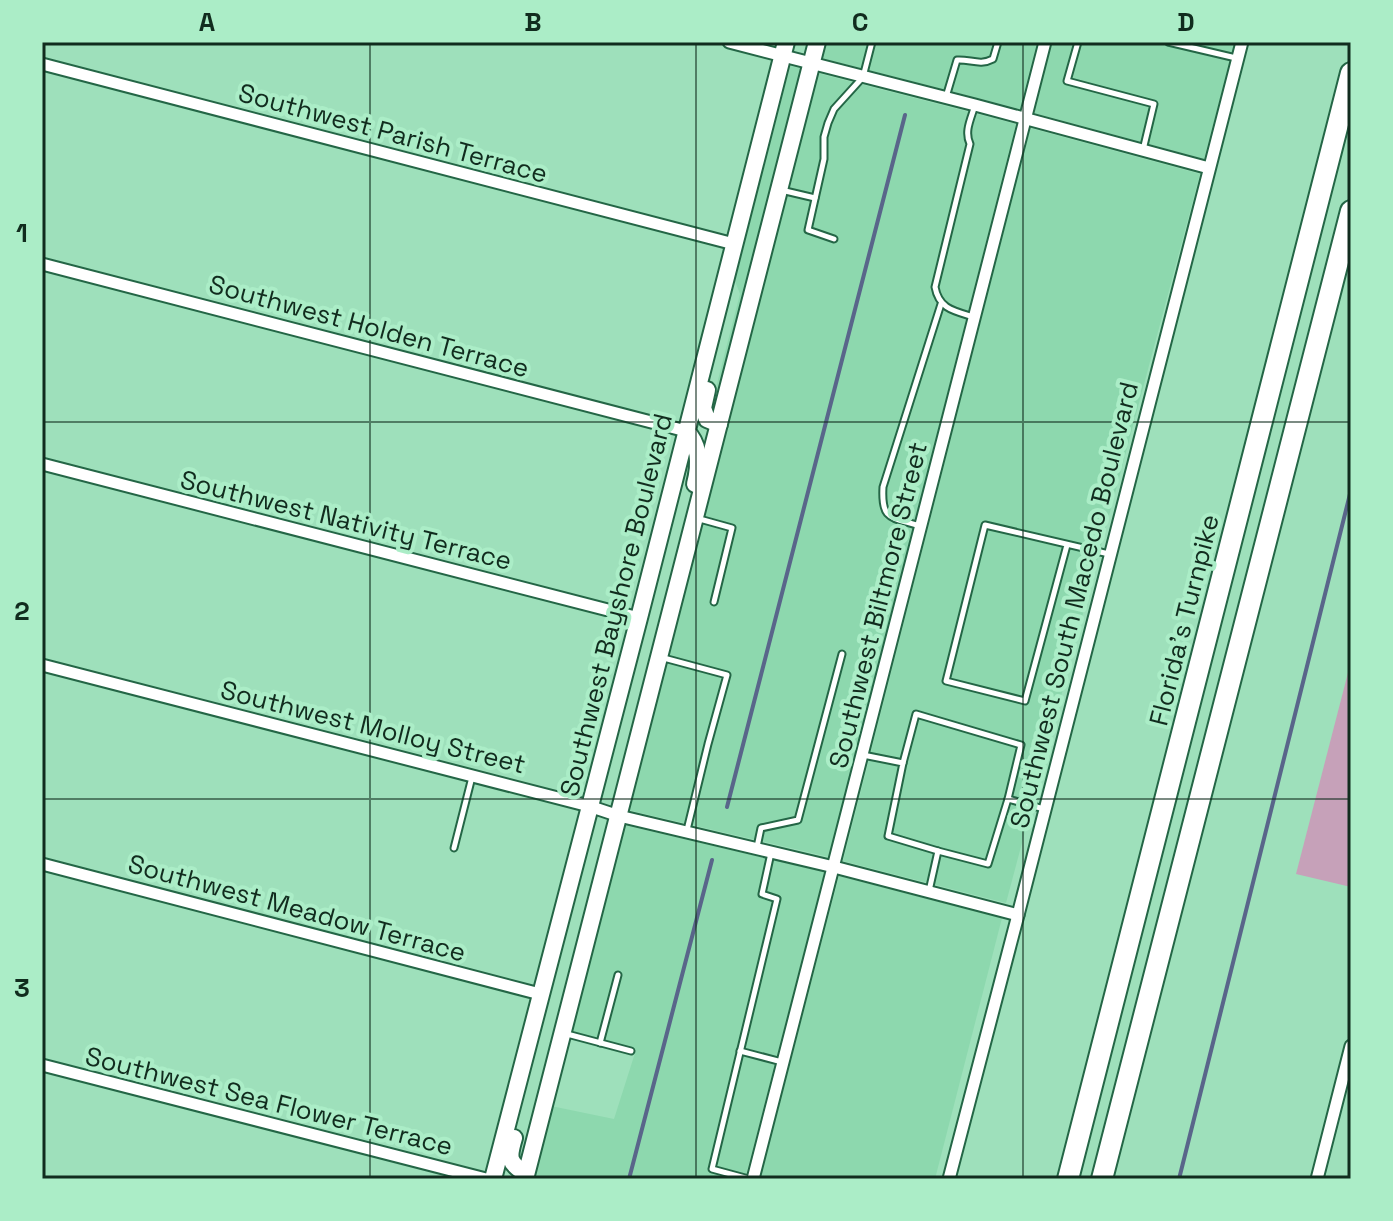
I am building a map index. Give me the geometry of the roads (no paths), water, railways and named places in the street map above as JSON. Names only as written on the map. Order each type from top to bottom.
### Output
[{"type":"highway","name":"Florida's Turnpike","points":[[1068,1179],[1351,73]]},
{"type":"highway","points":[[1102,1179],[1351,211]]},
{"type":"main road","name":"Southwest Bayshore Boulevard","points":[[525,1177],[817,42]]},
{"type":"main road","name":"Southwest Bayshore Boulevard","points":[[493,1179],[784,49]]},
{"type":"main road","points":[[719,424],[707,419],[703,408],[732,293],[725,277]]},
{"type":"main road","points":[[677,589],[670,573],[698,470],[696,450],[686,431]]},
{"type":"main road","points":[[525,1177],[514,1166],[509,1155],[538,1047],[532,1024]]},
{"type":"street","points":[[729,42],[784,49],[812,63],[1209,168]]},
{"type":"street","name":"Southwest Biltmore Street","points":[[751,1179],[1045,42]]},
{"type":"street","name":"Southwest South Macedo Boulevard","points":[[949,1179],[1242,42]]},
{"type":"street","name":"Southwest Parish Terrace","points":[[42,64],[734,244]]},
{"type":"street","name":"Southwest Holden Terrace","points":[[42,264],[686,431]]},
{"type":"street","name":"Southwest Nativity Terrace","points":[[42,464],[639,618]]},
{"type":"street","name":"Southwest Molloy Street","points":[[42,665],[619,816],[1018,915]]},
{"type":"street","name":"Southwest Meadow Terrace","points":[[42,864],[540,994]]},
{"type":"street","points":[[1317,1179],[1351,1046]]},
{"type":"street","name":"Southwest Sea Flower Terrace","points":[[42,1065],[486,1179]]},
{"type":"lane","points":[[834,239],[808,230],[824,159],[824,137],[834,109],[863,77],[872,42]]},
{"type":"lane","points":[[945,98],[957,60],[987,62],[993,59],[998,42]]},
{"type":"lane","points":[[1078,42],[1067,81],[1154,104],[1142,151]]},
{"type":"lane","points":[[1168,42],[1199,46],[1237,59]]},
{"type":"lane","points":[[921,526],[890,517],[882,506],[883,487],[941,304],[935,287],[970,144],[967,130],[975,105]]},
{"type":"lane","points":[[779,190],[815,198]]},
{"type":"lane","points":[[941,304],[974,318]]},
{"type":"lane","points":[[695,518],[732,528],[714,602]]},
{"type":"lane","points":[[1067,545],[1025,701],[946,681],[985,525],[1110,554]]},
{"type":"lane","points":[[756,848],[761,828],[798,820],[842,654]]},
{"type":"lane","points":[[659,656],[727,675],[687,832]]},
{"type":"lane","points":[[916,714],[1021,745],[1008,799],[988,864],[888,836],[916,714]]},
{"type":"lane","points":[[862,755],[903,763]]},
{"type":"lane","points":[[454,848],[472,776]]},
{"type":"lane","points":[[1008,799],[1045,809]]},
{"type":"lane","points":[[929,891],[938,851]]},
{"type":"lane","points":[[751,1179],[712,1169],[777,899],[762,894],[772,852]]},
{"type":"lane","points":[[600,1043],[618,975]]},
{"type":"lane","points":[[562,1033],[631,1051]]},
{"type":"lane","points":[[740,1051],[783,1062]]},
{"type":"waterway","points":[[727,807],[905,115]]},
{"type":"waterway","points":[[1179,1179],[1351,490]]},
{"type":"waterway","points":[[629,1179],[712,860]]}]
